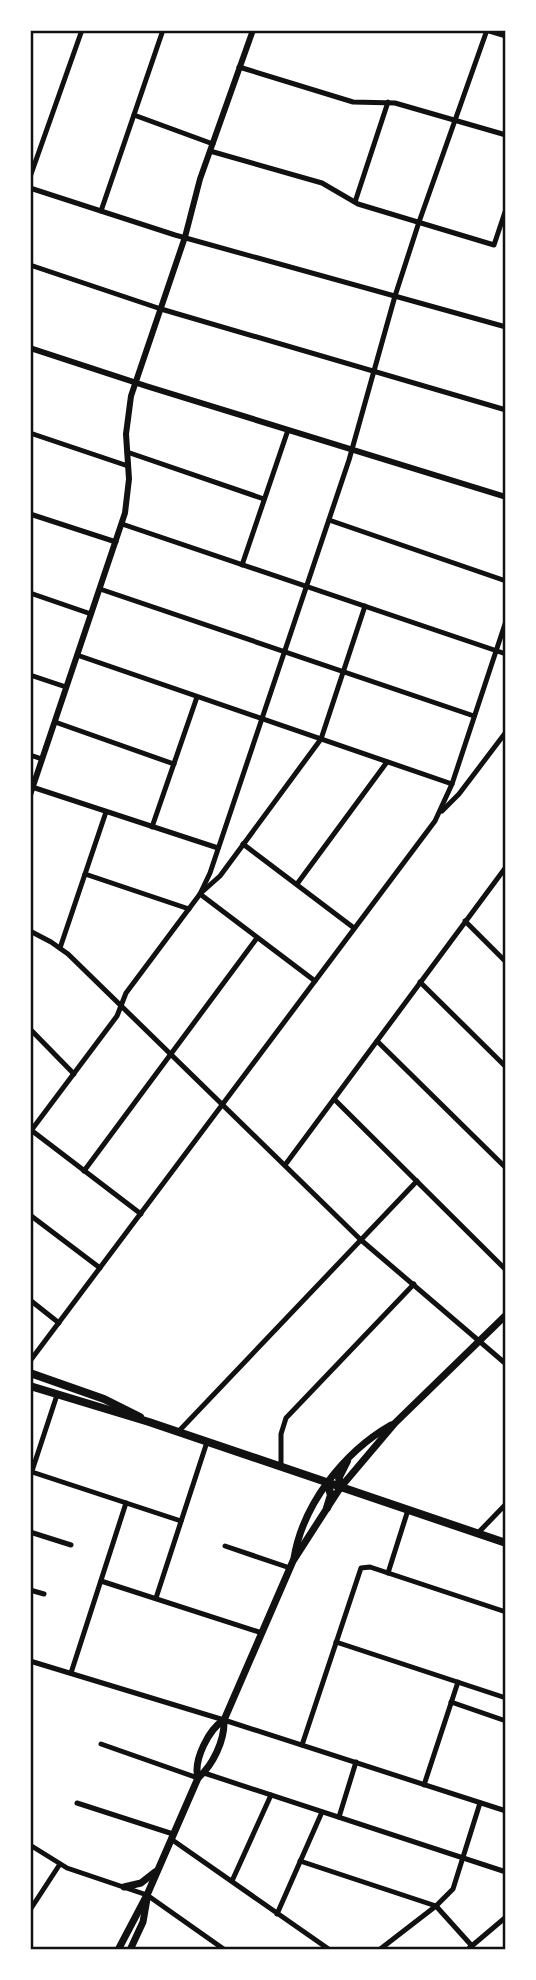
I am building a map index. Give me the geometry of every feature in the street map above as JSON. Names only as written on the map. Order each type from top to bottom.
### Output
[{"type":"main road","points":[[292,1565],[341,1488],[395,1423],[506,1315]]},
{"type":"main road","points":[[30,1373],[104,1399],[149,1422]]},
{"type":"main road","points":[[30,1387],[149,1422],[506,1544]]},
{"type":"main road","points":[[118,1950],[147,1895],[201,1775],[222,1737],[224,1720],[292,1565],[301,1534],[327,1483],[379,1432],[395,1423]]},
{"type":"main road","points":[[341,1488],[339,1477],[347,1461]]},
{"type":"main road","points":[[327,1483],[331,1495],[327,1508]]},
{"type":"main road","points":[[201,1775],[196,1773],[198,1761],[214,1727],[224,1720]]},
{"type":"main road","points":[[124,1887],[148,1879],[159,1866]]},
{"type":"main road","points":[[130,1950],[146,1914],[147,1895]]},
{"type":"street","points":[[30,177],[82,30]]},
{"type":"street","points":[[101,211],[163,30]]},
{"type":"street","points":[[30,795],[128,501],[126,422],[136,383],[185,237],[211,148],[253,30]]},
{"type":"street","points":[[141,1214],[30,1131],[117,1016],[126,993],[200,894],[210,873],[329,520],[395,296],[454,120],[487,30],[506,36]]},
{"type":"street","points":[[239,67],[353,102],[388,102],[506,135]]},
{"type":"street","points":[[355,202],[388,102]]},
{"type":"street","points":[[134,115],[211,148],[322,183],[355,202],[494,245],[506,209]]},
{"type":"street","points":[[30,188],[185,237],[506,327]]},
{"type":"street","points":[[30,265],[161,309],[506,411]]},
{"type":"street","points":[[30,348],[506,497]]},
{"type":"street","points":[[242,565],[288,430]]},
{"type":"street","points":[[30,433],[128,466]]},
{"type":"street","points":[[127,452],[264,499]]},
{"type":"street","points":[[30,513],[116,542]]},
{"type":"street","points":[[329,520],[506,581]]},
{"type":"street","points":[[122,524],[506,654]]},
{"type":"street","points":[[100,589],[474,716]]},
{"type":"street","points":[[30,593],[91,614]]},
{"type":"street","points":[[200,894],[220,876],[321,739],[365,606]]},
{"type":"street","points":[[440,813],[506,621]]},
{"type":"street","points":[[77,655],[452,784]]},
{"type":"street","points":[[30,675],[66,687]]},
{"type":"street","points":[[152,827],[197,696]]},
{"type":"street","points":[[55,722],[174,764]]},
{"type":"street","points":[[30,1361],[440,813],[466,786],[506,732]]},
{"type":"street","points":[[30,755],[42,759]]},
{"type":"street","points":[[297,884],[387,762]]},
{"type":"street","points":[[32,787],[218,848]]},
{"type":"street","points":[[60,948],[106,812]]},
{"type":"street","points":[[243,844],[354,928]]},
{"type":"street","points":[[285,1165],[506,867]]},
{"type":"street","points":[[85,874],[189,909]]},
{"type":"street","points":[[200,894],[314,981]]},
{"type":"street","points":[[465,921],[506,962]]},
{"type":"street","points":[[30,931],[60,948],[122,1004],[362,1240],[506,1364]]},
{"type":"street","points":[[84,1171],[257,938]]},
{"type":"street","points":[[420,982],[506,1067]]},
{"type":"street","points":[[31,1031],[74,1074]]},
{"type":"street","points":[[30,1041],[31,1031]]},
{"type":"street","points":[[377,1041],[506,1168]]},
{"type":"street","points":[[334,1099],[506,1270]]},
{"type":"street","points":[[178,1432],[417,1181]]},
{"type":"street","points":[[30,1215],[100,1268]]},
{"type":"street","points":[[281,1468],[281,1434],[286,1418],[414,1284]]},
{"type":"street","points":[[30,1300],[60,1323]]},
{"type":"street","points":[[57,1395],[31,1474],[181,1521]]},
{"type":"street","points":[[156,1598],[207,1442]]},
{"type":"street","points":[[71,1673],[126,1503]]},
{"type":"street","points":[[477,1534],[506,1504]]},
{"type":"street","points":[[388,1573],[408,1510]]},
{"type":"street","points":[[30,1532],[71,1545]]},
{"type":"street","points":[[225,1546],[292,1565]]},
{"type":"street","points":[[302,1745],[358,1572],[363,1567],[506,1612]]},
{"type":"street","points":[[101,1581],[262,1633]]},
{"type":"street","points":[[30,1590],[44,1594]]},
{"type":"street","points":[[335,1642],[506,1698]]},
{"type":"street","points":[[30,1661],[506,1811]]},
{"type":"street","points":[[424,1785],[458,1682]]},
{"type":"street","points":[[451,1702],[506,1721]]},
{"type":"street","points":[[102,1744],[271,1795],[506,1872]]},
{"type":"street","points":[[338,1817],[356,1762]]},
{"type":"street","points":[[232,1881],[271,1795]]},
{"type":"street","points":[[77,1802],[172,1836],[330,1950]]},
{"type":"street","points":[[379,1950],[436,1906],[453,1889],[480,1803]]},
{"type":"street","points":[[278,1914],[322,1812]]},
{"type":"street","points":[[30,1845],[60,1864],[147,1895],[225,1950]]},
{"type":"street","points":[[300,1861],[436,1906],[469,1948],[506,1917]]},
{"type":"street","points":[[30,1910],[60,1864]]}]
